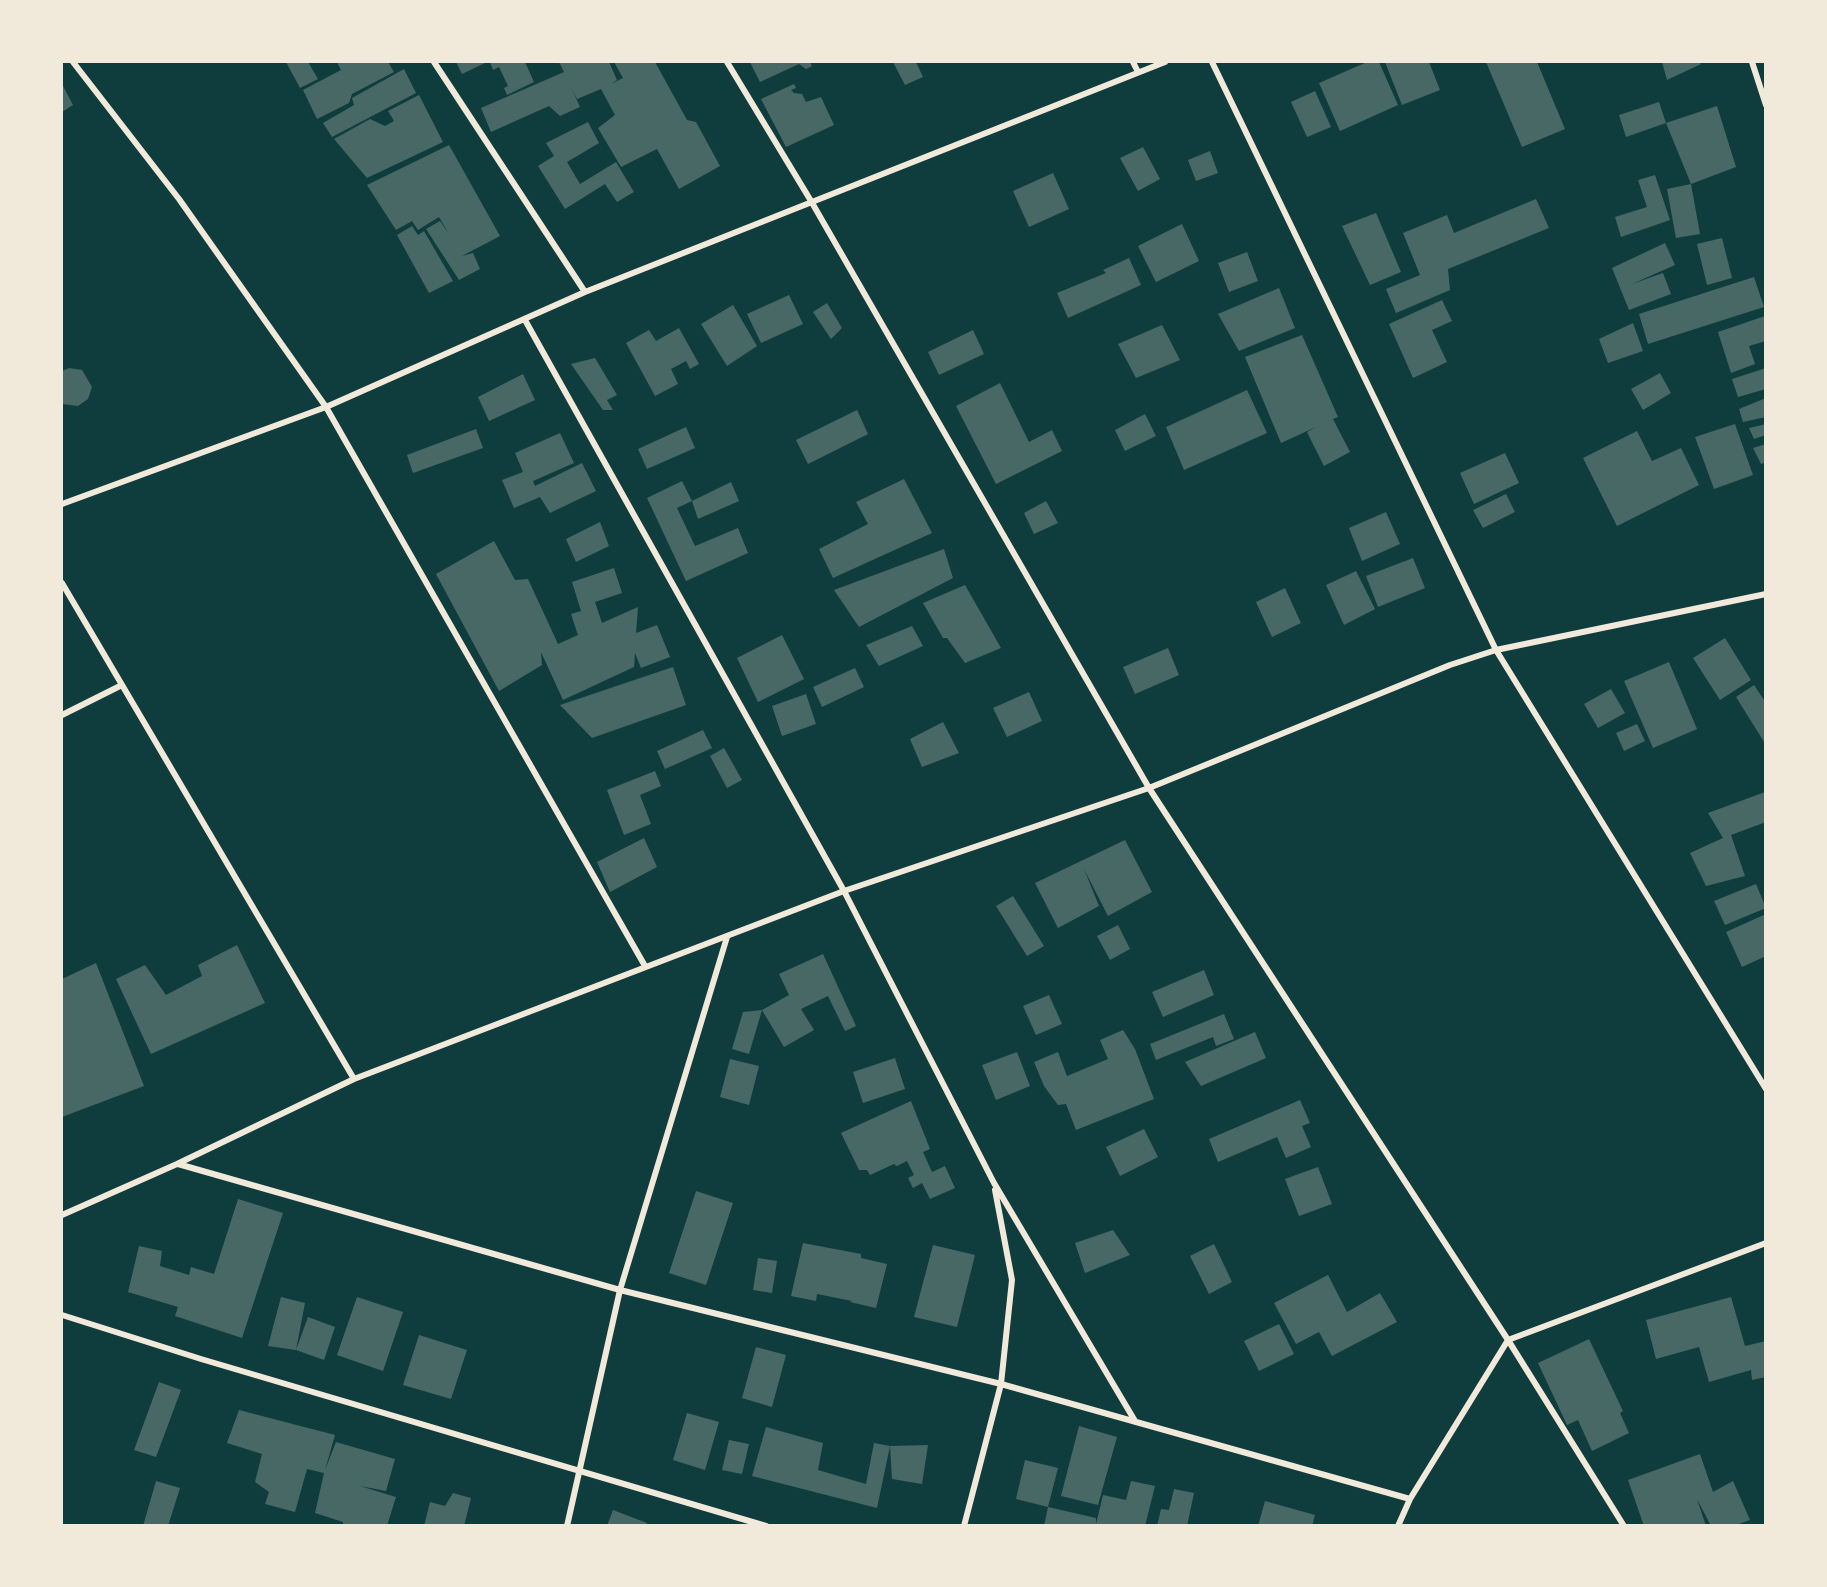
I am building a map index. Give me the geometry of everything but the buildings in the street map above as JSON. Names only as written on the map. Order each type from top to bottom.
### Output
[{"type":"street","points":[[73,62],[179,199],[326,406],[645,966]]},
{"type":"street","points":[[434,62],[585,292]]},
{"type":"street","points":[[727,62],[811,201],[1149,788],[1508,1340],[1624,1526]]},
{"type":"street","points":[[1133,62],[1138,72]]},
{"type":"street","points":[[62,504],[326,406],[585,292],[1165,62]]},
{"type":"street","points":[[1212,62],[1496,650],[1766,1089]]},
{"type":"street","points":[[1752,62],[1766,105]]},
{"type":"street","points":[[525,320],[844,891],[993,1183],[1135,1421]]},
{"type":"street","points":[[62,583],[354,1079]]},
{"type":"street","points":[[62,1215],[177,1164],[354,1079],[844,891],[1149,788],[1450,665],[1496,650],[1766,594]]},
{"type":"street","points":[[62,715],[122,685]]},
{"type":"street","points":[[567,1526],[620,1290],[727,937]]},
{"type":"street","points":[[177,1164],[620,1290],[1001,1384],[1274,1463],[1410,1499]]},
{"type":"street","points":[[964,1526],[1001,1384],[1012,1280],[993,1183]]},
{"type":"street","points":[[1398,1526],[1410,1499],[1508,1340],[1766,1243]]},
{"type":"street","points":[[62,1315],[766,1526]]}]
